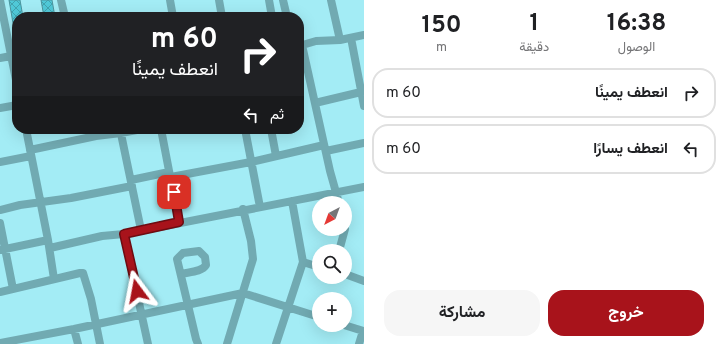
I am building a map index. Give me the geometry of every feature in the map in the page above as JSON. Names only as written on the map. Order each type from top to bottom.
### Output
[{"type":"street","points":[[0,0],[12,37]]},
{"type":"street","points":[[61,0],[64,12]]},
{"type":"street","points":[[170,0],[173,12]]},
{"type":"street","points":[[219,0],[221,12]]},
{"type":"street","points":[[269,0],[271,12]]},
{"type":"street","points":[[283,0],[286,12]]},
{"type":"street","points":[[330,0],[340,40]]},
{"type":"street","points":[[304,44],[316,41],[340,40],[364,35]]},
{"type":"street","points":[[351,38],[364,106]]},
{"type":"street","points":[[12,48],[12,61]]},
{"type":"street","points":[[0,58],[11,56]]},
{"type":"street","points":[[304,57],[334,186],[338,196]]},
{"type":"street","points":[[315,103],[361,92]]},
{"type":"street","points":[[0,108],[12,106]]},
{"type":"street","points":[[27,134],[49,244],[54,279]]},
{"type":"street","points":[[0,162],[106,134]]},
{"type":"street","points":[[122,134],[141,230]]},
{"type":"street","points":[[162,134],[179,222]]},
{"type":"street","points":[[246,134],[260,208]]},
{"type":"street","points":[[272,134],[276,156]]},
{"type":"street","points":[[0,210],[71,198],[170,174],[251,162],[276,156],[325,148],[364,143]]},
{"type":"street","points":[[3,250],[124,234],[179,222],[260,208],[364,187]]},
{"type":"street","points":[[276,344],[303,262],[292,201]]},
{"type":"street","points":[[227,344],[253,259],[251,241],[243,210]]},
{"type":"street","points":[[0,223],[3,250],[13,289]]},
{"type":"street","points":[[124,234],[148,344]]},
{"type":"street","points":[[303,262],[312,265]]},
{"type":"street","points":[[0,292],[83,273],[91,299],[100,344]]},
{"type":"street","points":[[181,274],[198,344]]},
{"type":"street","points":[[352,277],[364,281]]},
{"type":"street","points":[[0,343],[27,341],[96,324],[243,293],[312,315]]},
{"type":"street","points":[[352,327],[364,330],[359,344]]},
{"type":"street","points":[[74,329],[78,344]]},
{"type":"building","points":[[9,0],[20,0],[22,12],[12,12],[12,17]]},
{"type":"building","points":[[41,0],[52,0],[54,12],[43,12]]},
{"type":"route","points":[[137,291],[124,234],[179,222],[174,192]]}]
